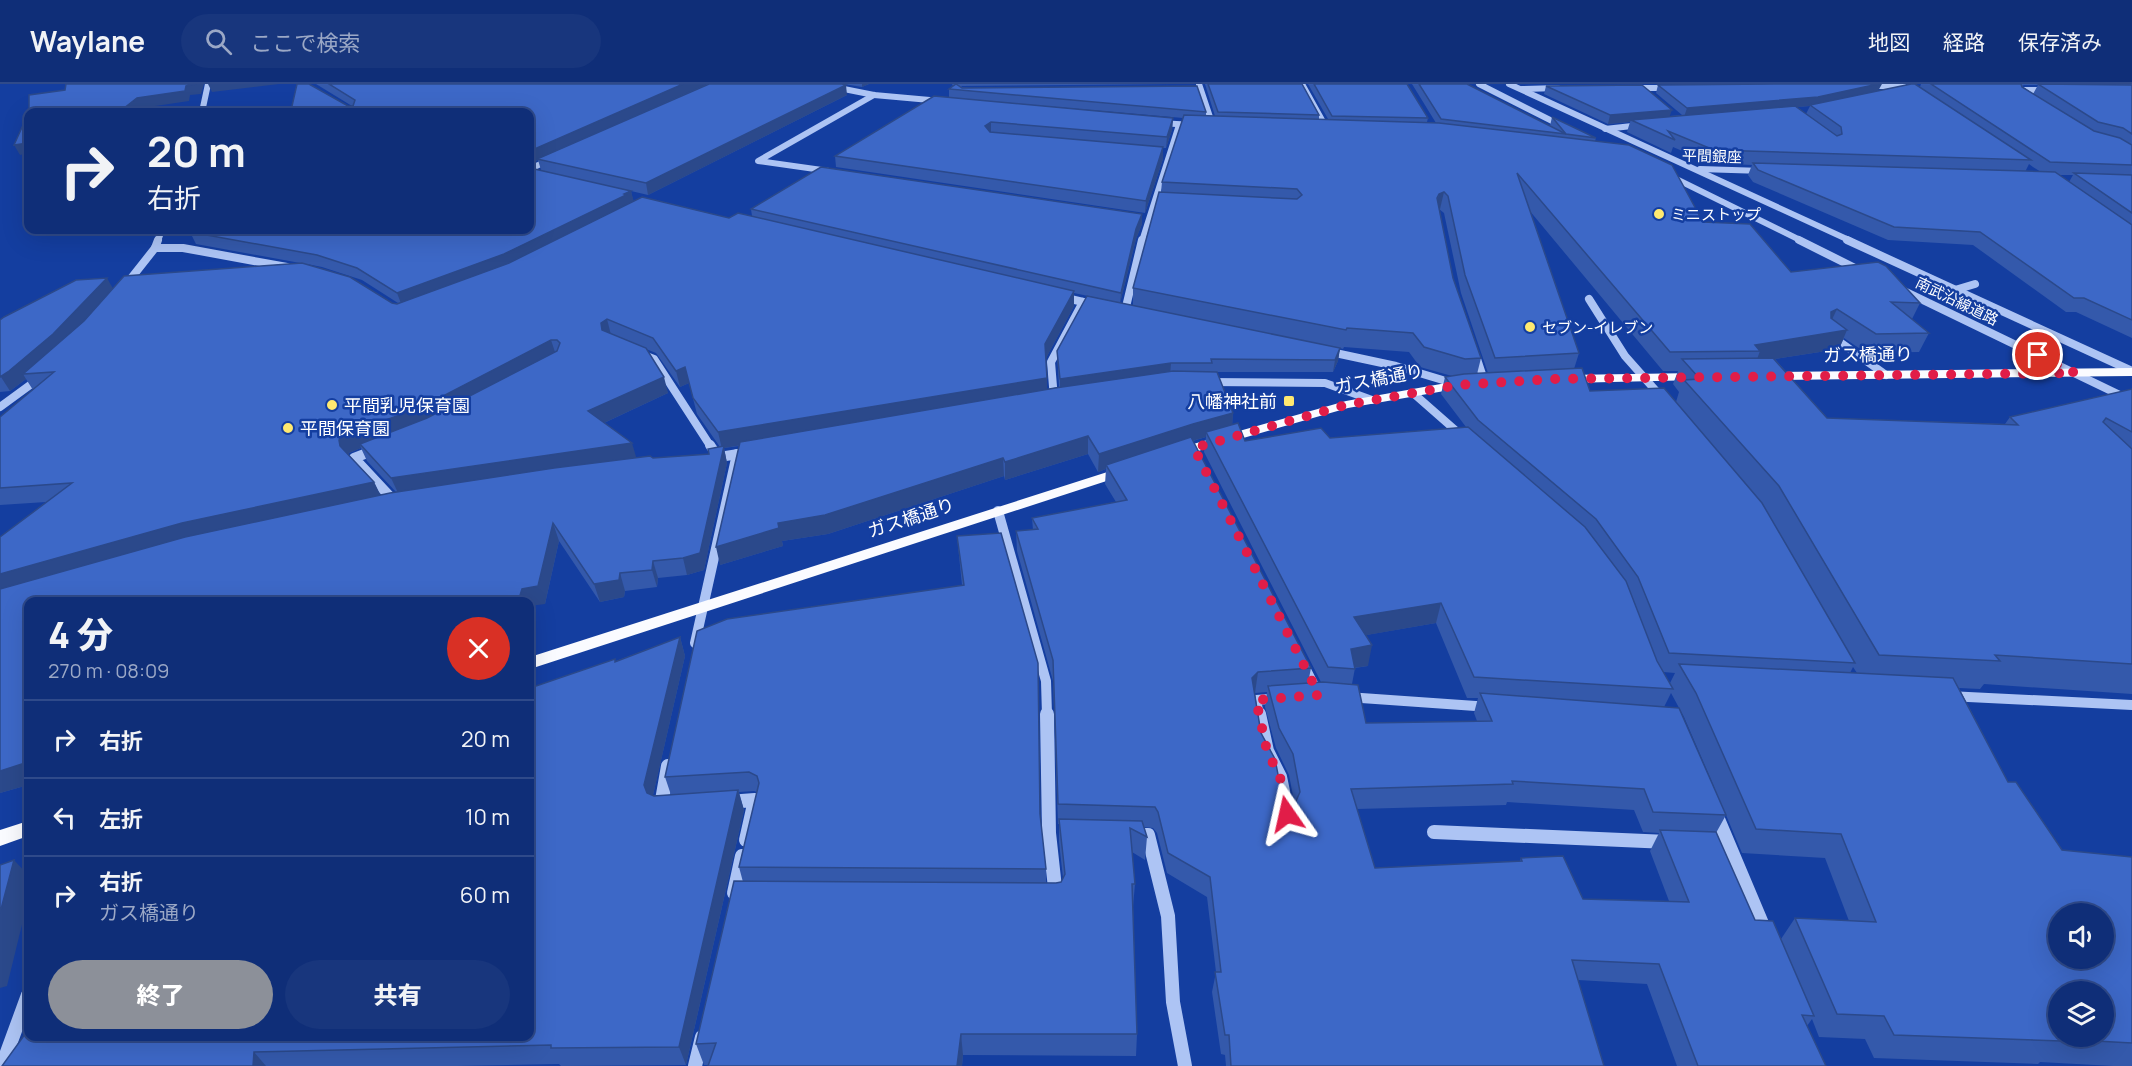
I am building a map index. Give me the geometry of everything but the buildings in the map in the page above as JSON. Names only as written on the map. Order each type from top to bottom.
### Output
[{"type":"main road","name":"ガス橋通り","points":[[1760,376],[2132,372]]},
{"type":"main road","points":[[1555,379],[1714,377]]},
{"type":"main road","name":"ガス橋通り","points":[[1161,458],[1346,405],[1459,385],[1491,383]]},
{"type":"main road","name":"ガス橋通り","points":[[534,662],[1140,465]]},
{"type":"main road","points":[[0,838],[24,830]]},
{"type":"street","points":[[203,108],[208,84]]},
{"type":"street","points":[[819,84],[874,95],[950,102]]},
{"type":"street","points":[[1302,84],[1327,129]]},
{"type":"street","points":[[1479,84],[1571,130]]},
{"type":"street","name":"南武沿線道路","points":[[1509,84],[2132,372]]},
{"type":"street","points":[[1857,86],[1901,85],[1909,90],[1889,94]]},
{"type":"street","points":[[1630,88],[1639,86],[1677,88]]},
{"type":"street","points":[[1639,86],[1649,94]]},
{"type":"street","points":[[1189,89],[1200,87],[1213,126]]},
{"type":"street","points":[[1519,89],[1563,88]]},
{"type":"street","points":[[2029,99],[2019,93],[2024,90],[2060,90]]},
{"type":"street","points":[[841,173],[758,161],[874,95]]},
{"type":"street","points":[[1151,122],[1224,126]]},
{"type":"street","points":[[1605,129],[1648,124]]},
{"type":"street","points":[[1125,311],[1147,219],[1179,125]]},
{"type":"street","points":[[1316,129],[1338,130]]},
{"type":"street","points":[[1158,153],[1170,153]]},
{"type":"street","points":[[534,169],[562,154]]},
{"type":"street","name":"平間銀座","points":[[1776,172],[1662,170],[1869,274]]},
{"type":"street","points":[[534,173],[541,176]]},
{"type":"street","points":[[1153,203],[1165,203]]},
{"type":"street","points":[[1136,217],[1147,219]]},
{"type":"street","points":[[119,293],[155,248],[160,234]]},
{"type":"street","points":[[155,248],[183,248],[297,269]]},
{"type":"street","name":"南武沿線道路","points":[[1890,284],[2132,401]]},
{"type":"street","points":[[1955,290],[1976,284]]},
{"type":"street","points":[[1050,294],[1104,306]]},
{"type":"street","points":[[1589,298],[1625,356],[1669,406]]},
{"type":"street","points":[[1054,399],[1051,362],[1083,302]]},
{"type":"street","points":[[1114,309],[1136,314]]},
{"type":"street","points":[[1828,334],[1886,375]]},
{"type":"street","points":[[1470,339],[1491,383]]},
{"type":"street","points":[[632,350],[654,359],[718,457]]},
{"type":"street","points":[[1318,350],[1353,352],[1459,385]]},
{"type":"street","points":[[0,406],[48,370]]},
{"type":"street","points":[[1194,382],[1325,383],[1372,400]]},
{"type":"street","points":[[1413,393],[1470,443]]},
{"type":"street","points":[[1042,401],[1066,398]]},
{"type":"street","points":[[387,446],[354,458],[396,503]]},
{"type":"street","points":[[1194,448],[1202,463]]},
{"type":"street","points":[[707,459],[759,450]]},
{"type":"street","points":[[693,652],[737,454]]},
{"type":"street","points":[[385,505],[408,501]]},
{"type":"street","points":[[998,511],[1046,681],[1055,833],[1056,897],[1044,897]]},
{"type":"street","points":[[1298,654],[1308,696]]},
{"type":"street","points":[[1929,695],[2132,705]]},
{"type":"street","points":[[1287,814],[1280,777],[1267,751],[1256,700],[1308,696],[1497,708]]},
{"type":"street","points":[[672,751],[660,806],[672,805]]},
{"type":"street","points":[[719,802],[754,800],[737,899]]},
{"type":"street","points":[[1711,804],[1723,845],[1773,951]]},
{"type":"street","points":[[1434,832],[1682,843]]},
{"type":"street","points":[[1115,835],[1148,835],[1168,916],[1173,1002],[1185,1066]]},
{"type":"street","points":[[2,1066],[24,1006]]},
{"type":"street","points":[[695,1066],[706,1020]]},
{"type":"place","name":"ミニストップ","points":[[1659,214]]},
{"type":"place","name":"セブン-イレブン","points":[[1530,327]]},
{"type":"place","name":"八幡神社前","points":[[1289,401]]},
{"type":"place","name":"平間乳児保育園","points":[[332,405]]},
{"type":"place","name":"平間保育園","points":[[288,428]]},
{"type":"route","points":[[1287,814],[1280,777],[1267,751],[1256,700],[1319,695],[1194,448],[1346,405],[1459,385],[1555,379],[2075,373],[2038,355]]}]
